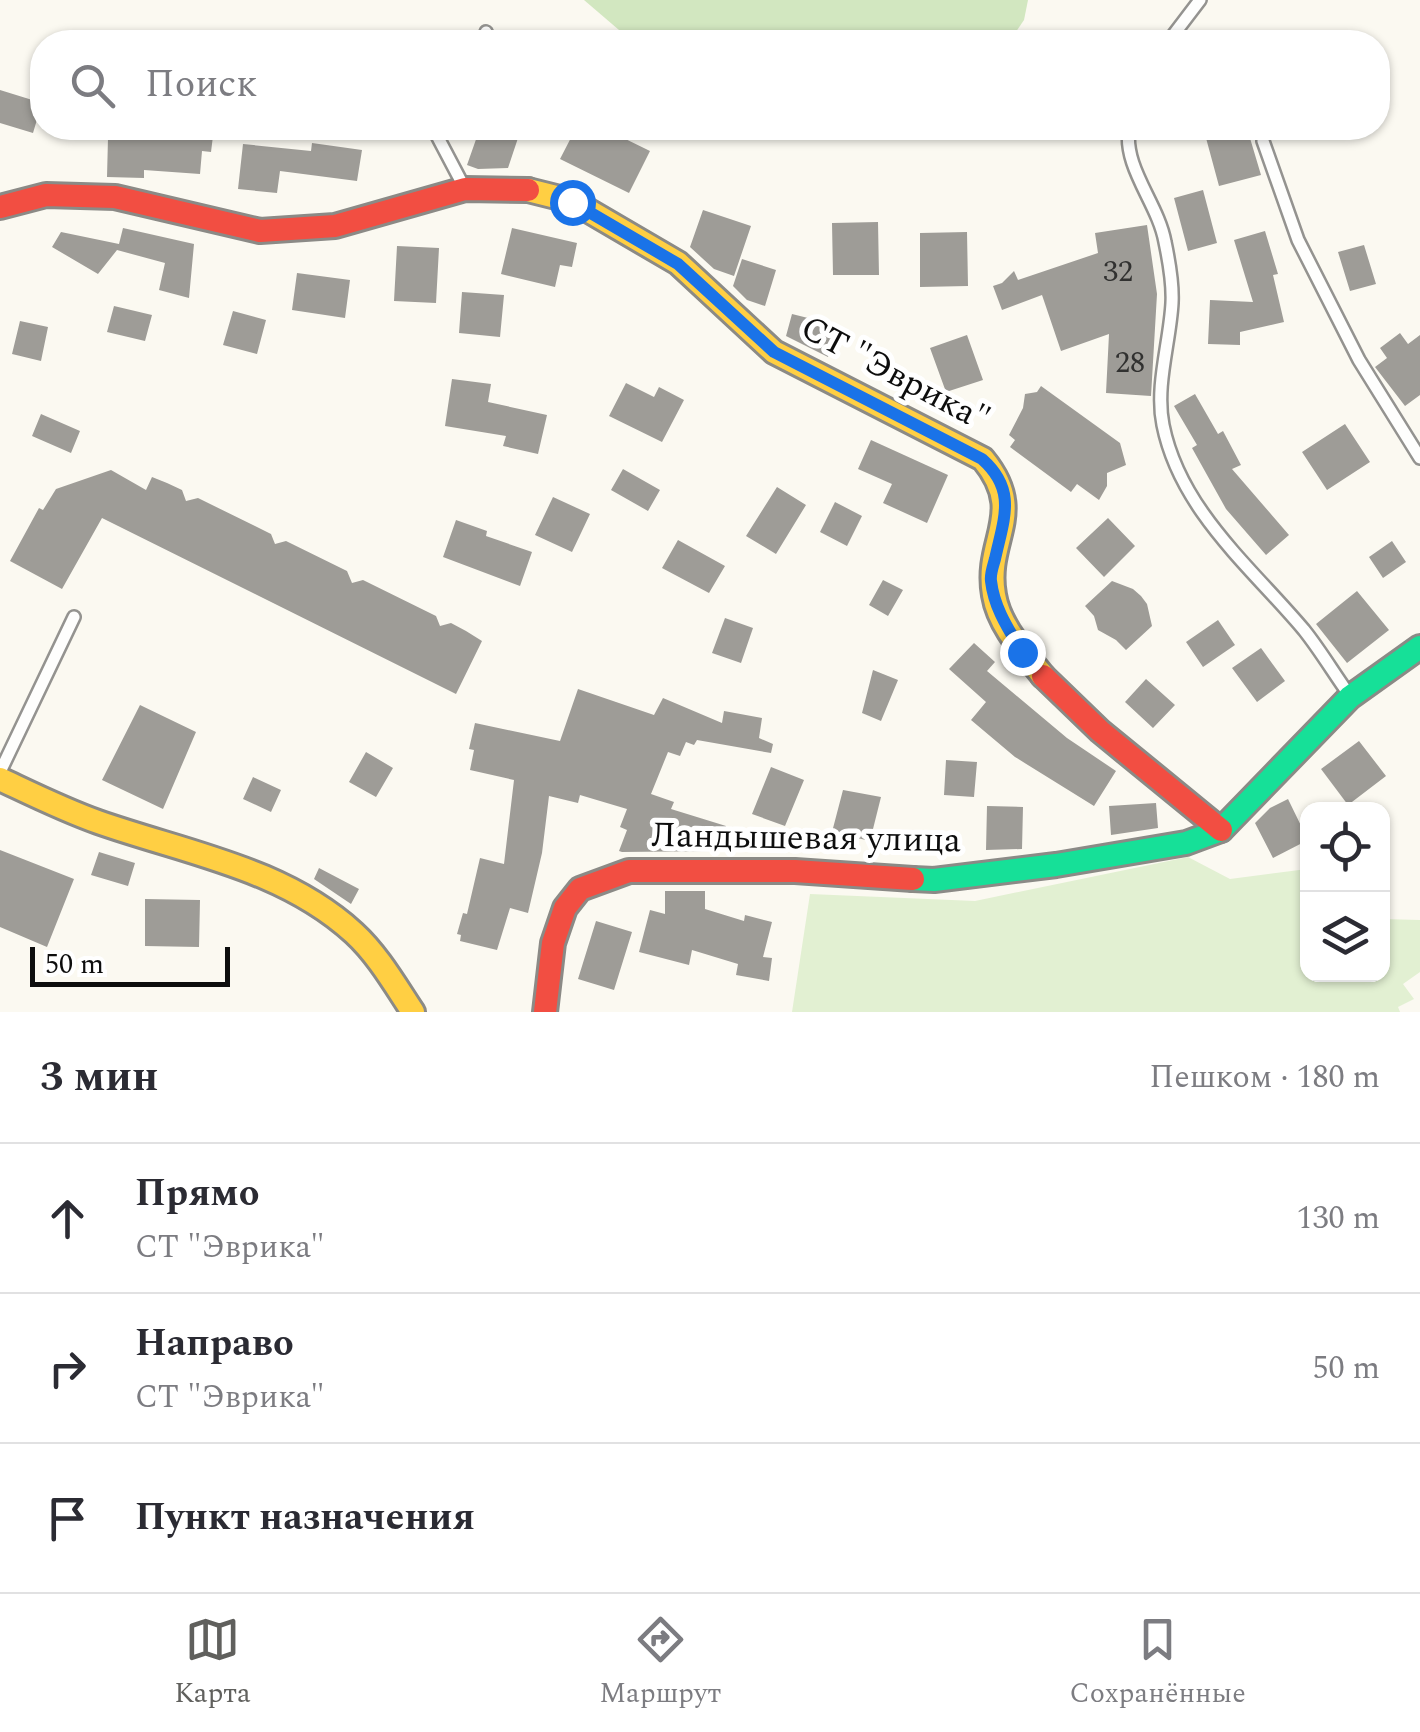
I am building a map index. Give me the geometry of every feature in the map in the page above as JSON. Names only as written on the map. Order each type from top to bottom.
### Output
[{"type":"street","name":"СТ \"Эврика\"","points":[[0,207],[46,195],[116,196],[260,231],[334,226],[465,189],[522,188],[572,202],[678,264],[774,352],[982,459],[996,471],[1006,489],[1004,519],[990,578],[999,614],[1022,652],[1070,704],[1221,830]]},
{"type":"street","points":[[1221,830],[1350,697],[1420,647]]},
{"type":"street","points":[[0,775],[94,821],[274,879],[354,933],[386,968],[413,1012]]},
{"type":"street","name":"Ландышевая улица","points":[[545,1012],[553,944],[565,908],[580,890],[629,871],[795,871],[849,878],[934,880],[1154,850],[1221,830]]},
{"type":"lane","points":[[1177,30],[1200,0]]},
{"type":"lane","points":[[439,140],[465,189]]},
{"type":"lane","points":[[1127,140],[1138,178],[1153,202],[1165,240],[1172,300],[1162,421],[1174,468],[1206,519],[1307,633],[1350,697]]},
{"type":"lane","points":[[1263,141],[1298,240],[1359,360],[1420,458]]},
{"type":"lane","points":[[0,775],[74,616]]},
{"type":"green space","points":[[584,0],[1028,0],[1024,20],[1017,30],[619,30]]},
{"type":"green space","points":[[1188,857],[1230,879],[1300,870],[1300,982],[1390,982],[1390,919],[1420,920],[1420,972],[1403,984],[1414,999],[1398,1007],[1400,1012],[792,1012],[810,894],[975,901]]},
{"type":"building","points":[[0,90],[30,99],[30,132],[0,123]]},
{"type":"building","points":[[108,140],[212,140],[211,152],[202,151],[200,174],[144,170],[144,178],[107,177]]},
{"type":"building","points":[[476,140],[517,140],[508,168],[478,169],[467,165]]},
{"type":"building","points":[[570,140],[628,140],[650,151],[629,193],[560,159]]},
{"type":"building","points":[[1207,140],[1251,140],[1261,175],[1219,186]]},
{"type":"building","points":[[312,143],[362,150],[357,181],[280,171],[277,193],[238,189],[243,144],[311,151]]},
{"type":"building","points":[[1203,190],[1217,243],[1188,251],[1174,198]]},
{"type":"building","points":[[703,210],[751,226],[734,276],[714,269],[690,247]]},
{"type":"building","points":[[878,222],[879,275],[833,275],[832,223]]},
{"type":"building","points":[[1147,225],[1157,294],[1151,396],[1106,393],[1109,334],[1061,351],[1042,295],[1002,310],[993,286],[1014,271],[1018,280],[1098,253],[1095,233]]},
{"type":"building","points":[[123,228],[194,244],[189,298],[159,290],[165,263],[117,250],[98,274],[52,247],[61,232],[119,244]]},
{"type":"building","points":[[512,228],[577,243],[572,267],[560,265],[555,287],[501,274]]},
{"type":"building","points":[[1265,231],[1278,274],[1273,275],[1284,322],[1240,332],[1240,345],[1208,344],[1210,300],[1253,302],[1234,240]]},
{"type":"building","points":[[967,232],[968,286],[920,287],[920,233]]},
{"type":"building","points":[[1364,245],[1376,284],[1350,291],[1338,252]]},
{"type":"building","points":[[397,246],[439,248],[436,303],[394,301]]},
{"type":"building","points":[[742,259],[776,270],[765,306],[747,300],[733,286]]},
{"type":"building","points":[[297,273],[350,280],[345,318],[292,310]]},
{"type":"building","points":[[462,292],[504,295],[500,337],[459,333]]},
{"type":"building","points":[[114,306],[152,315],[145,341],[107,332]]},
{"type":"building","points":[[233,311],[266,320],[257,354],[223,345]]},
{"type":"building","points":[[792,314],[836,325],[828,357],[786,336]]},
{"type":"building","points":[[20,321],[48,327],[41,361],[12,354]]},
{"type":"building","points":[[1400,333],[1408,344],[1420,335],[1420,395],[1405,406],[1375,367],[1387,358],[1380,348]]},
{"type":"building","points":[[967,335],[983,380],[946,392],[930,348]]},
{"type":"building","points":[[452,379],[491,384],[488,402],[547,415],[538,454],[503,446],[506,436],[445,426]]},
{"type":"building","points":[[626,383],[654,397],[659,387],[684,400],[662,442],[609,416]]},
{"type":"building","points":[[1041,386],[1120,443],[1126,465],[1107,473],[1107,486],[1099,500],[1077,484],[1071,492],[1010,447],[1015,440],[1009,435],[1023,408],[1025,394],[1037,392]]},
{"type":"building","points":[[1195,394],[1218,434],[1223,431],[1241,465],[1232,469],[1289,535],[1266,555],[1226,509],[1192,448],[1197,445],[1174,406]]},
{"type":"building","points":[[41,414],[80,431],[71,453],[32,436]]},
{"type":"building","points":[[1345,424],[1370,462],[1327,490],[1302,452]]},
{"type":"building","points":[[871,440],[948,475],[927,523],[883,503],[892,484],[858,469]]},
{"type":"building","points":[[623,469],[660,490],[648,511],[611,490]]},
{"type":"building","points":[[111,470],[146,490],[152,477],[167,483],[182,490],[186,501],[198,498],[271,534],[275,544],[286,541],[347,571],[352,583],[363,580],[436,616],[440,626],[451,623],[482,641],[456,694],[102,518],[62,589],[10,561],[39,508],[43,510],[56,489]]},
{"type":"building","points":[[777,487],[806,505],[776,554],[746,536]]},
{"type":"building","points":[[553,497],[590,514],[572,552],[535,535]]},
{"type":"building","points":[[835,502],[862,516],[847,546],[820,532]]},
{"type":"building","points":[[1108,518],[1135,546],[1104,577],[1076,548]]},
{"type":"building","points":[[456,520],[487,531],[486,536],[532,552],[520,586],[443,557]]},
{"type":"building","points":[[678,540],[725,566],[709,593],[662,568]]},
{"type":"building","points":[[1392,541],[1406,562],[1383,578],[1369,557]]},
{"type":"building","points":[[883,580],[903,590],[888,616],[869,605]]},
{"type":"building","points":[[1112,581],[1141,596],[1152,626],[1126,650],[1098,630],[1094,616],[1085,606]]},
{"type":"building","points":[[1357,591],[1389,630],[1347,663],[1316,624]]},
{"type":"building","points":[[725,618],[753,628],[741,663],[712,653]]},
{"type":"building","points":[[1218,620],[1235,645],[1203,667],[1186,642]]},
{"type":"building","points":[[974,643],[995,662],[987,671],[1067,738],[1116,771],[1094,806],[1015,757],[971,720],[986,702],[949,669]]},
{"type":"building","points":[[1261,648],[1285,681],[1257,702],[1232,668]]},
{"type":"building","points":[[873,670],[898,680],[881,721],[862,713]]},
{"type":"building","points":[[1146,679],[1175,705],[1153,728],[1125,702]]},
{"type":"building","points":[[578,689],[654,715],[663,698],[722,723],[724,711],[762,718],[759,738],[773,744],[771,753],[697,740],[694,745],[686,742],[680,756],[668,752],[651,794],[674,802],[671,809],[726,826],[718,851],[622,852],[619,851],[627,830],[620,827],[627,809],[580,795],[578,803],[549,796],[542,853],[528,913],[510,908],[497,950],[460,941],[461,935],[457,934],[463,913],[467,914],[480,858],[504,864],[514,780],[470,770],[474,750],[469,749],[475,723],[560,741]]},
{"type":"building","points":[[140,705],[196,732],[163,809],[102,780]]},
{"type":"building","points":[[1359,741],[1386,776],[1352,802],[1346,802],[1321,769]]},
{"type":"building","points":[[366,752],[393,768],[376,797],[349,782]]},
{"type":"building","points":[[946,760],[977,762],[974,797],[944,795]]},
{"type":"building","points":[[771,767],[804,780],[785,826],[752,814]]},
{"type":"building","points":[[253,777],[281,790],[271,812],[243,799]]},
{"type":"building","points":[[843,790],[881,797],[870,841],[832,832]]},
{"type":"building","points":[[1288,799],[1300,824],[1300,844],[1273,858],[1255,823],[1270,808]]},
{"type":"building","points":[[1156,803],[1158,828],[1111,835],[1109,806]]},
{"type":"building","points":[[987,806],[1023,807],[1022,849],[986,850]]},
{"type":"building","points":[[0,850],[74,879],[47,947],[0,927]]},
{"type":"building","points":[[99,852],[135,863],[128,886],[91,875]]},
{"type":"building","points":[[319,868],[359,889],[351,904],[314,879]]},
{"type":"building","points":[[665,891],[705,891],[705,909],[744,921],[745,915],[772,922],[763,957],[772,958],[769,981],[736,975],[738,964],[692,950],[689,965],[639,952],[650,910],[665,914]]},
{"type":"building","points":[[145,899],[200,900],[199,947],[145,946]]},
{"type":"building","points":[[596,921],[632,932],[614,990],[578,979]]},
{"type":"traffic: fast","points":[[913,879],[934,880],[1056,865],[1186,843],[1221,830],[1350,697],[1420,647]]},
{"type":"traffic: slow","points":[[528,190],[572,201],[678,263],[774,352],[983,459],[996,478],[1004,511],[994,558],[997,606],[1013,638],[1043,676]]},
{"type":"traffic: slow","points":[[0,779],[85,817],[232,865],[296,893],[326,911],[363,942],[413,1012]]},
{"type":"traffic: jam","points":[[0,207],[46,195],[115,197],[260,231],[335,226],[465,189],[528,190]]},
{"type":"traffic: jam","points":[[1043,676],[1100,731],[1221,830]]},
{"type":"traffic: jam","points":[[545,1012],[553,943],[565,908],[580,889],[629,871],[795,871],[913,879]]},
{"type":"route","points":[[572,202],[678,264],[774,352],[982,459],[996,471],[1006,489],[1004,519],[990,578],[999,614],[1022,652]]}]
